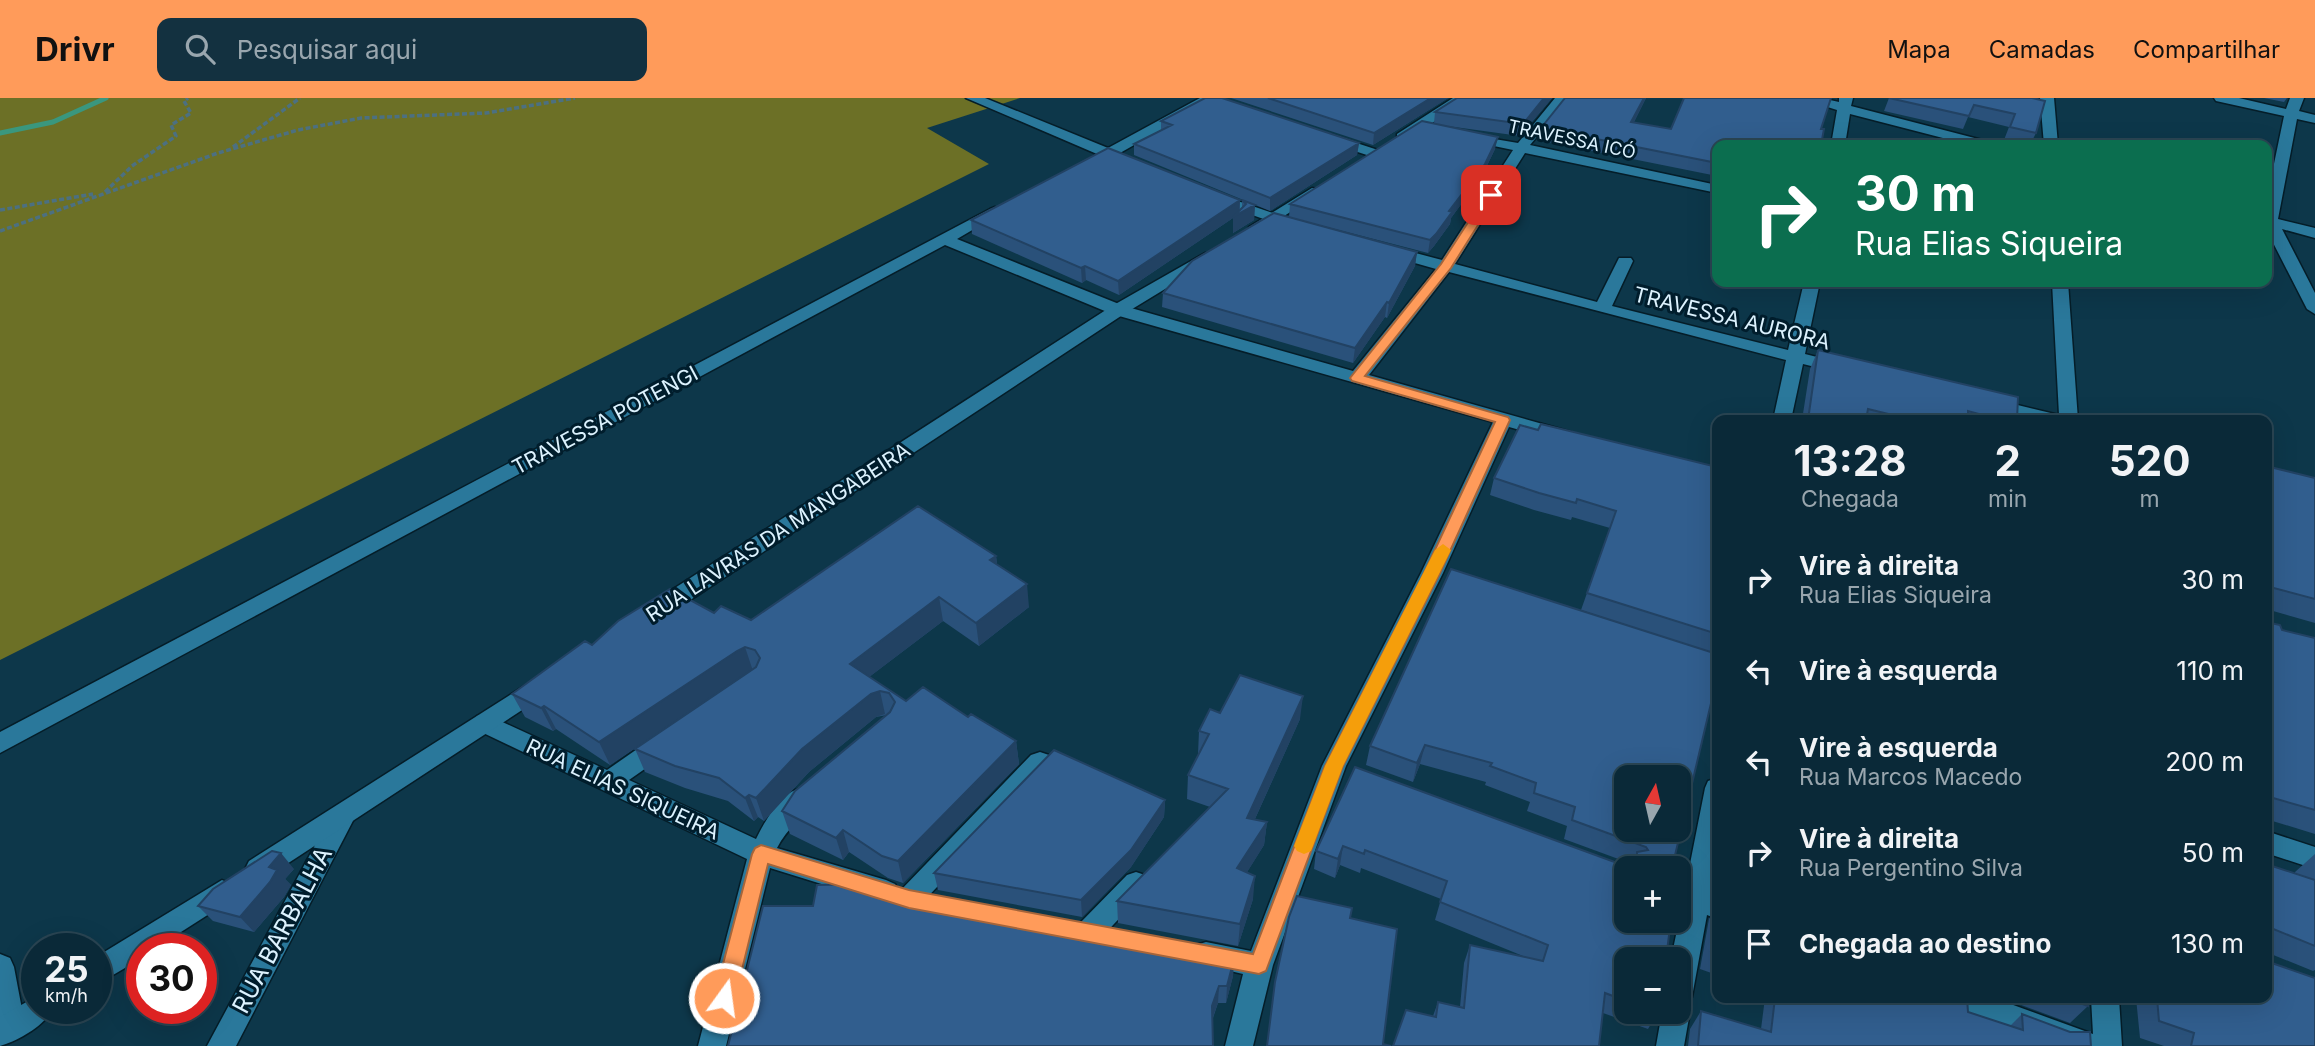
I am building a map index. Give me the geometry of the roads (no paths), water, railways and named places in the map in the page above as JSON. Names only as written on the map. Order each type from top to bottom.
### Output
[{"type":"street","points":[[973,98],[1134,164]]},
{"type":"street","points":[[1354,164],[1462,98]]},
{"type":"street","points":[[1357,378],[1446,266],[1521,148],[1562,98]]},
{"type":"street","points":[[1806,98],[1845,103],[1968,140]]},
{"type":"street","points":[[2047,98],[2051,140]]},
{"type":"street","points":[[2221,98],[2315,119]]},
{"type":"street","points":[[2272,202],[2297,98]]},
{"type":"street","points":[[1073,172],[1215,99]]},
{"type":"street","points":[[1839,140],[1845,103]]},
{"type":"street","name":"TRAVESSA ICÓ","points":[[1420,126],[1712,188]]},
{"type":"street","points":[[1323,136],[1373,153]]},
{"type":"street","points":[[1247,233],[1323,184]]},
{"type":"street","points":[[1221,199],[1271,219],[1311,230]]},
{"type":"street","name":"TRAVESSA POTENGI","points":[[0,743],[1014,202]]},
{"type":"street","points":[[2272,221],[2315,233]]},
{"type":"street","points":[[2272,228],[2315,309]]},
{"type":"street","points":[[944,239],[1118,310],[1582,441]]},
{"type":"street","name":"RUA LAVRAS DA MANGABEIRA","points":[[638,624],[1118,310],[1224,247]]},
{"type":"street","name":"TRAVESSA AURORA","points":[[1379,248],[1602,309],[1858,373]]},
{"type":"street","name":"TRAVESSA AURORA","points":[[1602,309],[1625,261]]},
{"type":"street","points":[[1783,415],[1811,287]]},
{"type":"street","points":[[2060,287],[2068,415]]},
{"type":"street","points":[[1976,401],[2034,415]]},
{"type":"street","points":[[1239,1046],[1259,965],[1334,766],[1432,573],[1503,420]]},
{"type":"street","points":[[1432,573],[1458,582]]},
{"type":"street","points":[[112,961],[344,815],[555,677]]},
{"type":"street","name":"RUA ELIAS SIQUEIRA","points":[[485,723],[761,854],[909,899],[934,904]]},
{"type":"street","points":[[608,782],[676,736]]},
{"type":"street","points":[[909,899],[1040,762]]},
{"type":"street","points":[[1334,766],[1359,776]]},
{"type":"street","points":[[712,1046],[761,854],[776,825],[792,805],[823,779]]},
{"type":"street","name":"RUA BARBALHA","points":[[221,1046],[344,815]]},
{"type":"street","points":[[1688,947],[1712,816]]},
{"type":"street","points":[[2272,844],[2315,858]]},
{"type":"street","points":[[1089,932],[1152,867]]},
{"type":"street","points":[[1063,927],[1115,937]]},
{"type":"street","points":[[1180,950],[1259,965]]},
{"type":"street","points":[[0,967],[6,1029],[21,1019]]},
{"type":"street","points":[[1973,1003],[2089,1046]]},
{"type":"street","points":[[2105,1003],[2108,1046]]},
{"type":"street","points":[[1670,1046],[1674,1024]]},
{"type":"waterway","points":[[0,133],[53,122],[106,98]]}]
